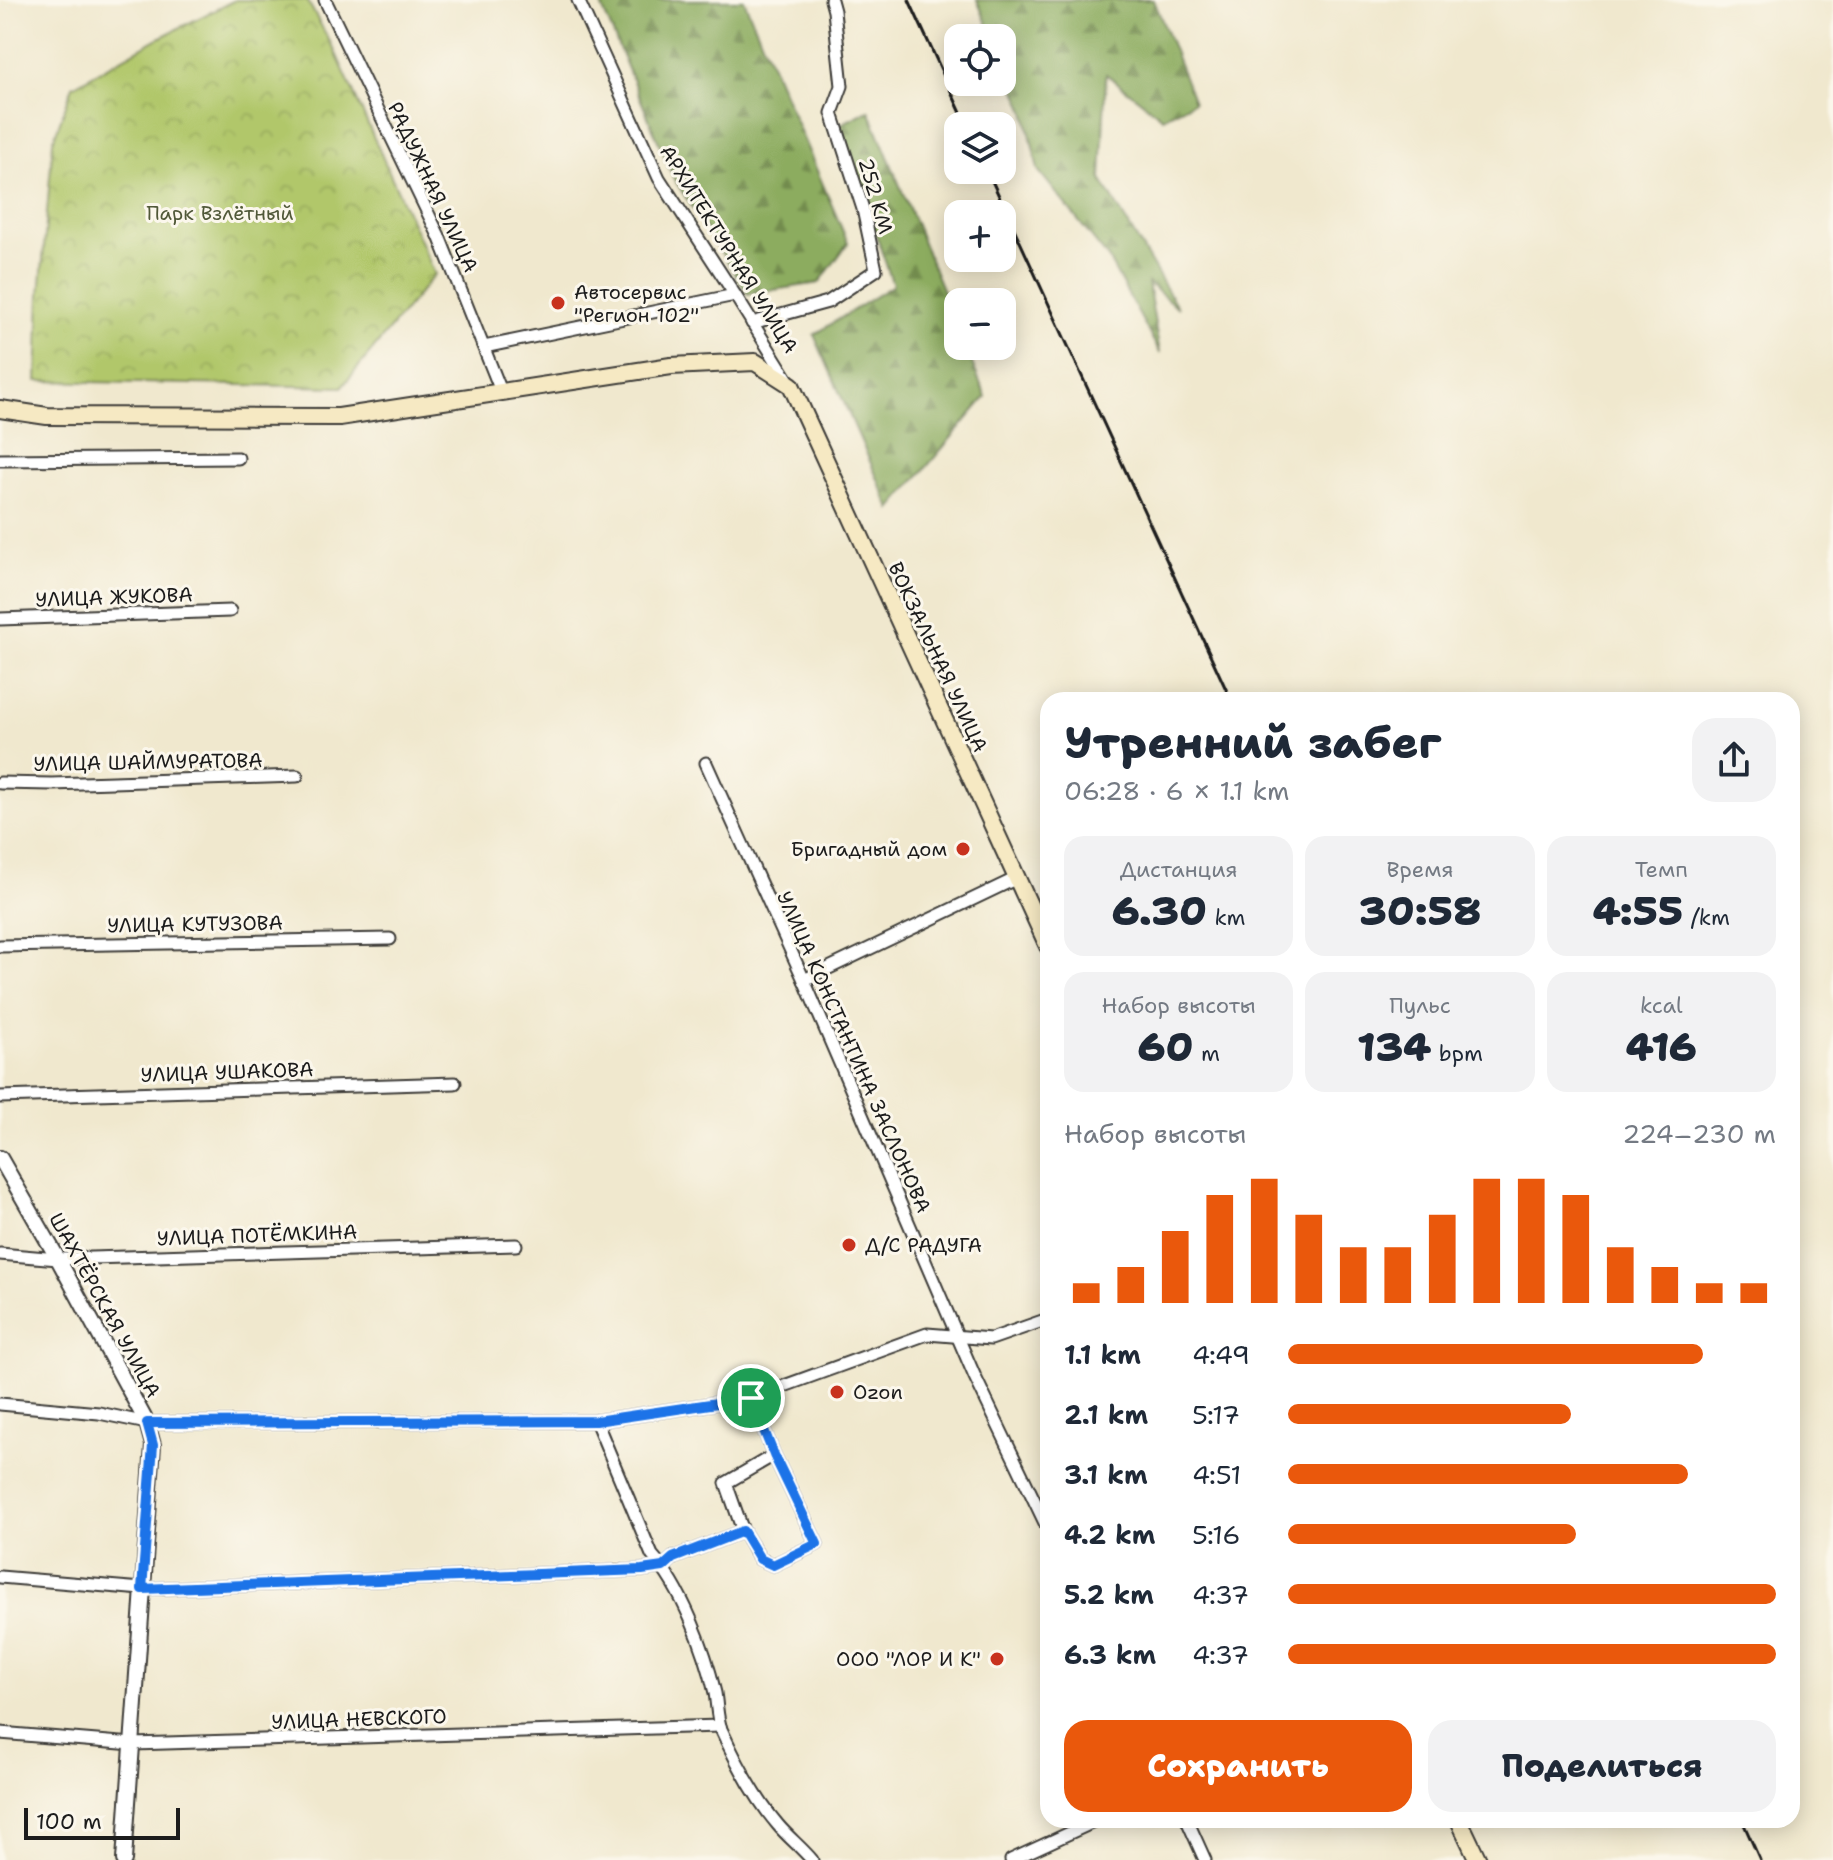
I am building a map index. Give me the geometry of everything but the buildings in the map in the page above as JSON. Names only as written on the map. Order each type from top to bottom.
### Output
[{"type":"main road","points":[[0,409],[47,416],[339,417],[671,366],[755,362],[791,385]]},
{"type":"main road","name":"ВОКЗАЛЬНАЯ УЛИЦА","points":[[791,385],[1040,928]]},
{"type":"main road","points":[[1463,1828],[1478,1860]]},
{"type":"street","name":"РАДУЖНАЯ УЛИЦА","points":[[325,0],[439,236],[501,391]]},
{"type":"street","name":"АРХИТЕКТУРНАЯ УЛИЦА","points":[[578,0],[659,178],[791,385]]},
{"type":"street","name":"252 КМ","points":[[752,323],[828,302],[876,270],[863,209],[832,113],[842,86],[831,0]]},
{"type":"street","points":[[484,347],[735,295]]},
{"type":"street","points":[[0,460],[238,458]]},
{"type":"street","name":"УЛИЦА ЖУКОВА","points":[[0,619],[230,611]]},
{"type":"street","name":"УЛИЦА КОНСТАНТИНА ЗАСЛОНОВА","points":[[706,763],[804,980],[975,1377],[1040,1512]]},
{"type":"street","name":"УЛИЦА ШАЙМУРАТОВА","points":[[0,783],[297,776]]},
{"type":"street","points":[[804,980],[1017,878]]},
{"type":"street","name":"УЛИЦА КУТУЗОВА","points":[[0,946],[390,939]]},
{"type":"street","name":"УЛИЦА УШАКОВА","points":[[0,1097],[455,1083]]},
{"type":"street","name":"ШАХТЁРСКАЯ УЛИЦА","points":[[0,1158],[147,1423],[153,1445],[124,1860]]},
{"type":"street","name":"УЛИЦА ПОТЁМКИНА","points":[[0,1254],[58,1259],[516,1245]]},
{"type":"street","points":[[0,1404],[99,1413],[147,1423],[596,1421],[751,1398],[927,1334],[991,1339],[1040,1322]]},
{"type":"street","points":[[751,1398],[774,1455],[817,1544],[773,1565],[760,1559],[743,1531],[726,1483],[774,1455]]},
{"type":"street","points":[[596,1421],[652,1555],[663,1567],[683,1602],[715,1692],[720,1726],[756,1797],[778,1826],[812,1860]]},
{"type":"street","points":[[0,1577],[142,1589],[642,1570],[663,1567],[673,1558],[743,1531]]},
{"type":"street","name":"УЛИЦА НЕВСКОГО","points":[[0,1733],[133,1744],[720,1726]]},
{"type":"street","points":[[1011,1860],[1081,1828]]},
{"type":"street","points":[[1191,1828],[1205,1860]]},
{"type":"green space","name":"Парк Взлётный","points":[[235,0],[307,0],[334,49],[435,274],[342,387],[37,381],[40,295],[53,141],[73,86]]},
{"type":"green space","points":[[599,0],[744,0],[848,243],[819,283],[748,294],[674,179]]},
{"type":"green space","points":[[977,0],[1154,0],[1194,102],[1163,118],[1106,74],[1101,179],[1178,308],[1148,283],[1160,353],[1108,258],[1038,170],[1025,111],[1016,91],[1016,24],[987,24]]},
{"type":"green space","points":[[869,110],[944,294],[944,360],[971,360],[986,397],[891,509],[814,335],[893,285],[839,125]]},
{"type":"railway","points":[[909,0],[961,112]]},
{"type":"railway","points":[[993,184],[1227,692]]},
{"type":"railway","points":[[1746,1828],[1760,1860]]},
{"type":"place","name":"Автосервис \"Регион 102\"","points":[[558,303]]},
{"type":"place","name":"Бригадный дом","points":[[963,849]]},
{"type":"place","name":"Д/С РАДУГА","points":[[849,1245]]},
{"type":"place","name":"Ozon","points":[[837,1392]]},
{"type":"place","name":"ООО \"ЛОР И К\"","points":[[997,1659]]},
{"type":"route","points":[[751,1398],[774,1455],[817,1544],[773,1565],[760,1559],[743,1531],[673,1558],[663,1567],[642,1570],[142,1589],[153,1445],[147,1423],[596,1421],[751,1398]]}]
